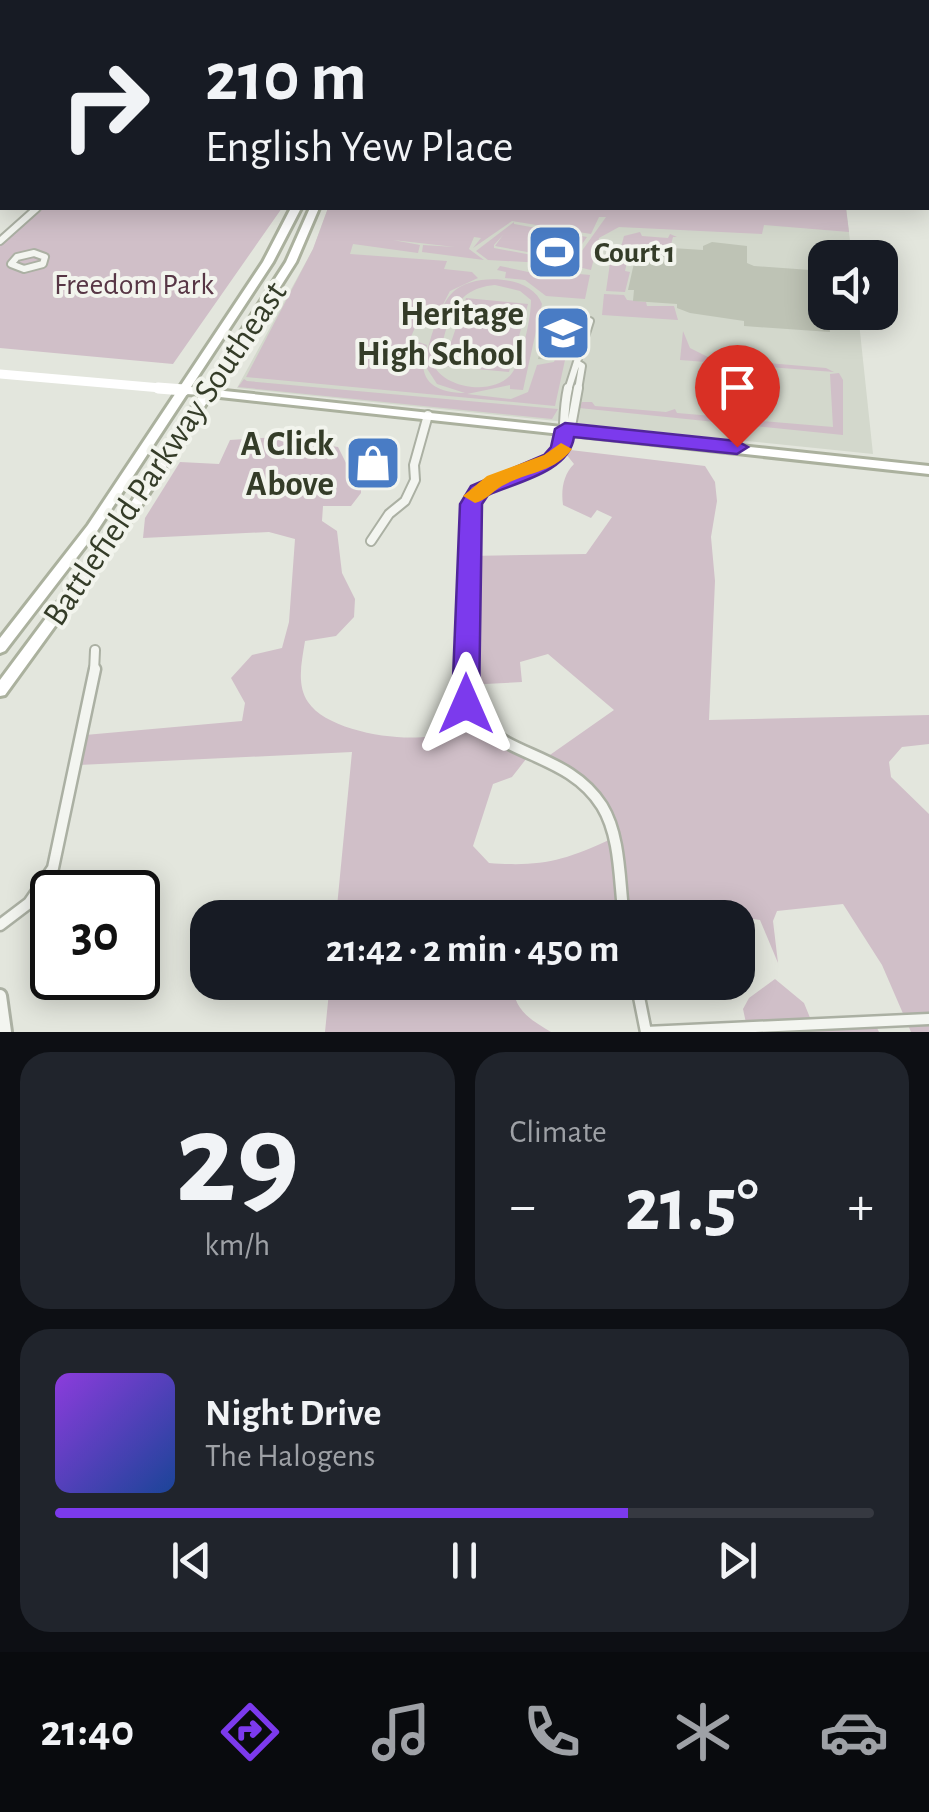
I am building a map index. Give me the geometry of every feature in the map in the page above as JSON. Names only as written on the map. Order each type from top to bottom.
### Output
[{"type":"main road","name":"Battlefield Parkway Southeast","points":[[0,648],[93,528],[268,262],[295,210]]},
{"type":"main road","name":"Battlefield Parkway Southeast","points":[[0,691],[114,539],[296,254],[313,210]]},
{"type":"main road","points":[[0,374],[208,392],[929,470]]},
{"type":"street","points":[[0,241],[35,210]]},
{"type":"street","points":[[0,258],[34,254],[45,260],[24,270],[13,266],[13,259]]},
{"type":"street","points":[[590,320],[577,363],[582,366],[572,421],[565,429],[562,449],[552,459],[486,485],[471,504],[464,694],[470,714],[484,730],[571,771],[603,807],[621,900]]},
{"type":"street","points":[[371,541],[389,514],[406,501],[415,480],[414,465],[428,415]]},
{"type":"street","points":[[0,925],[29,903],[52,868],[95,667],[94,650]]},
{"type":"street","points":[[0,996],[4,1032]]},
{"type":"street","points":[[640,1000],[646,1032],[929,1019]]},
{"type":"shaded area","name":"Heritage High School","points":[[327,210],[846,210],[850,240],[808,240],[808,330],[860,330],[873,454],[237,388],[313,249]]},
{"type":"green space","name":"Freedom Park","points":[[35,210],[281,210],[173,364],[0,348],[0,241]]},
{"type":"green space","points":[[327,210],[846,210],[849,232],[764,225],[762,234],[619,227],[599,238],[591,270],[565,264],[574,262],[606,217],[599,217],[591,234],[512,221],[473,248],[481,238],[474,237],[469,249],[484,260],[422,252],[423,245],[455,247],[393,240],[420,245],[418,253],[353,244],[350,254],[447,261],[444,269],[472,272],[478,278],[450,291],[439,312],[421,314],[410,339],[427,345],[423,366],[425,375],[443,390],[465,393],[437,384],[424,364],[443,306],[462,286],[488,279],[515,282],[536,294],[542,304],[523,390],[510,389],[510,385],[467,394],[511,399],[528,392],[537,365],[554,362],[561,343],[564,318],[552,313],[554,306],[581,308],[570,337],[555,406],[246,377],[313,249]],"holes":[[[495,285],[520,291],[531,300],[526,336],[514,370],[507,378],[498,384],[475,387],[452,382],[436,369],[448,322],[468,294]]]},
{"type":"green space","points":[[514,222],[587,237],[571,260],[495,246],[503,235],[494,245],[494,248],[564,261],[562,264],[488,260],[476,251]]},
{"type":"green space","points":[[640,232],[642,236],[677,237],[673,237],[668,256],[636,253],[634,262],[627,262],[625,271],[630,272],[625,292],[606,291],[610,263],[617,262],[624,236]]},
{"type":"green space","points":[[500,266],[533,273],[536,270],[590,275],[585,299],[546,296],[525,280],[505,278],[506,272],[497,270]]},
{"type":"green space","points":[[604,294],[624,295],[627,300],[646,302],[647,306],[674,306],[678,320],[602,315]]},
{"type":"green space","points":[[466,298],[528,304],[509,372],[443,366]]},
{"type":"green space","points":[[683,331],[690,348],[710,358],[826,368],[834,372],[680,360]]},
{"type":"green space","points":[[839,373],[843,380],[843,435],[579,408],[582,402],[592,402],[595,406],[666,412],[675,409],[677,413],[749,419],[759,416],[761,421],[833,427],[830,374]]},
{"type":"green space","points":[[244,379],[558,409],[552,419],[238,387]]},
{"type":"green space","points":[[277,437],[338,447],[347,465],[361,477],[361,493],[351,506],[323,506],[322,521],[337,531],[342,573],[355,599],[354,617],[336,636],[305,641],[301,672],[304,695],[317,712],[365,732],[431,736],[476,722],[530,754],[512,777],[493,784],[473,846],[489,863],[552,861],[611,839],[603,807],[547,757],[614,710],[548,654],[520,662],[522,682],[465,685],[469,556],[586,554],[612,517],[597,510],[591,518],[563,505],[564,483],[574,464],[562,449],[705,466],[715,482],[717,501],[711,537],[715,581],[709,720],[929,715],[929,744],[902,747],[889,762],[891,777],[929,814],[929,1032],[911,1032],[882,965],[843,904],[777,911],[773,921],[778,963],[760,920],[755,919],[755,900],[338,900],[352,752],[79,765],[85,735],[242,721],[245,703],[231,678],[252,655],[282,648],[289,622],[295,539],[269,532],[143,538],[145,518],[180,462],[219,464],[230,440]]},
{"type":"green space","points":[[775,979],[804,1003],[813,1025],[875,1024],[879,1032],[748,1032],[743,1009],[748,1000],[755,1000],[755,994]]},
{"type":"green space","points":[[328,1000],[516,1000],[536,1023],[551,1032],[325,1032]]},
{"type":"building","name":"Heritage High School","points":[[712,242],[747,246],[747,263],[754,266],[808,270],[808,330],[830,332],[744,326],[744,321],[690,313],[677,308],[677,304],[633,301],[634,290],[628,290],[636,254],[671,256],[672,248],[703,250]]},
{"type":"building","points":[[548,318],[563,320],[554,360],[538,359]]},
{"type":"slow traffic","points":[[475,496],[486,485],[544,464],[561,449]]},
{"type":"place","name":"Court 1","points":[[555,252]]},
{"type":"place","name":"Heritage High School","points":[[563,333]]},
{"type":"place","name":"A Click Above","points":[[373,463]]},
{"type":"route","points":[[466,704],[471,504],[479,491],[552,459],[562,449],[565,429],[737,447]]}]
